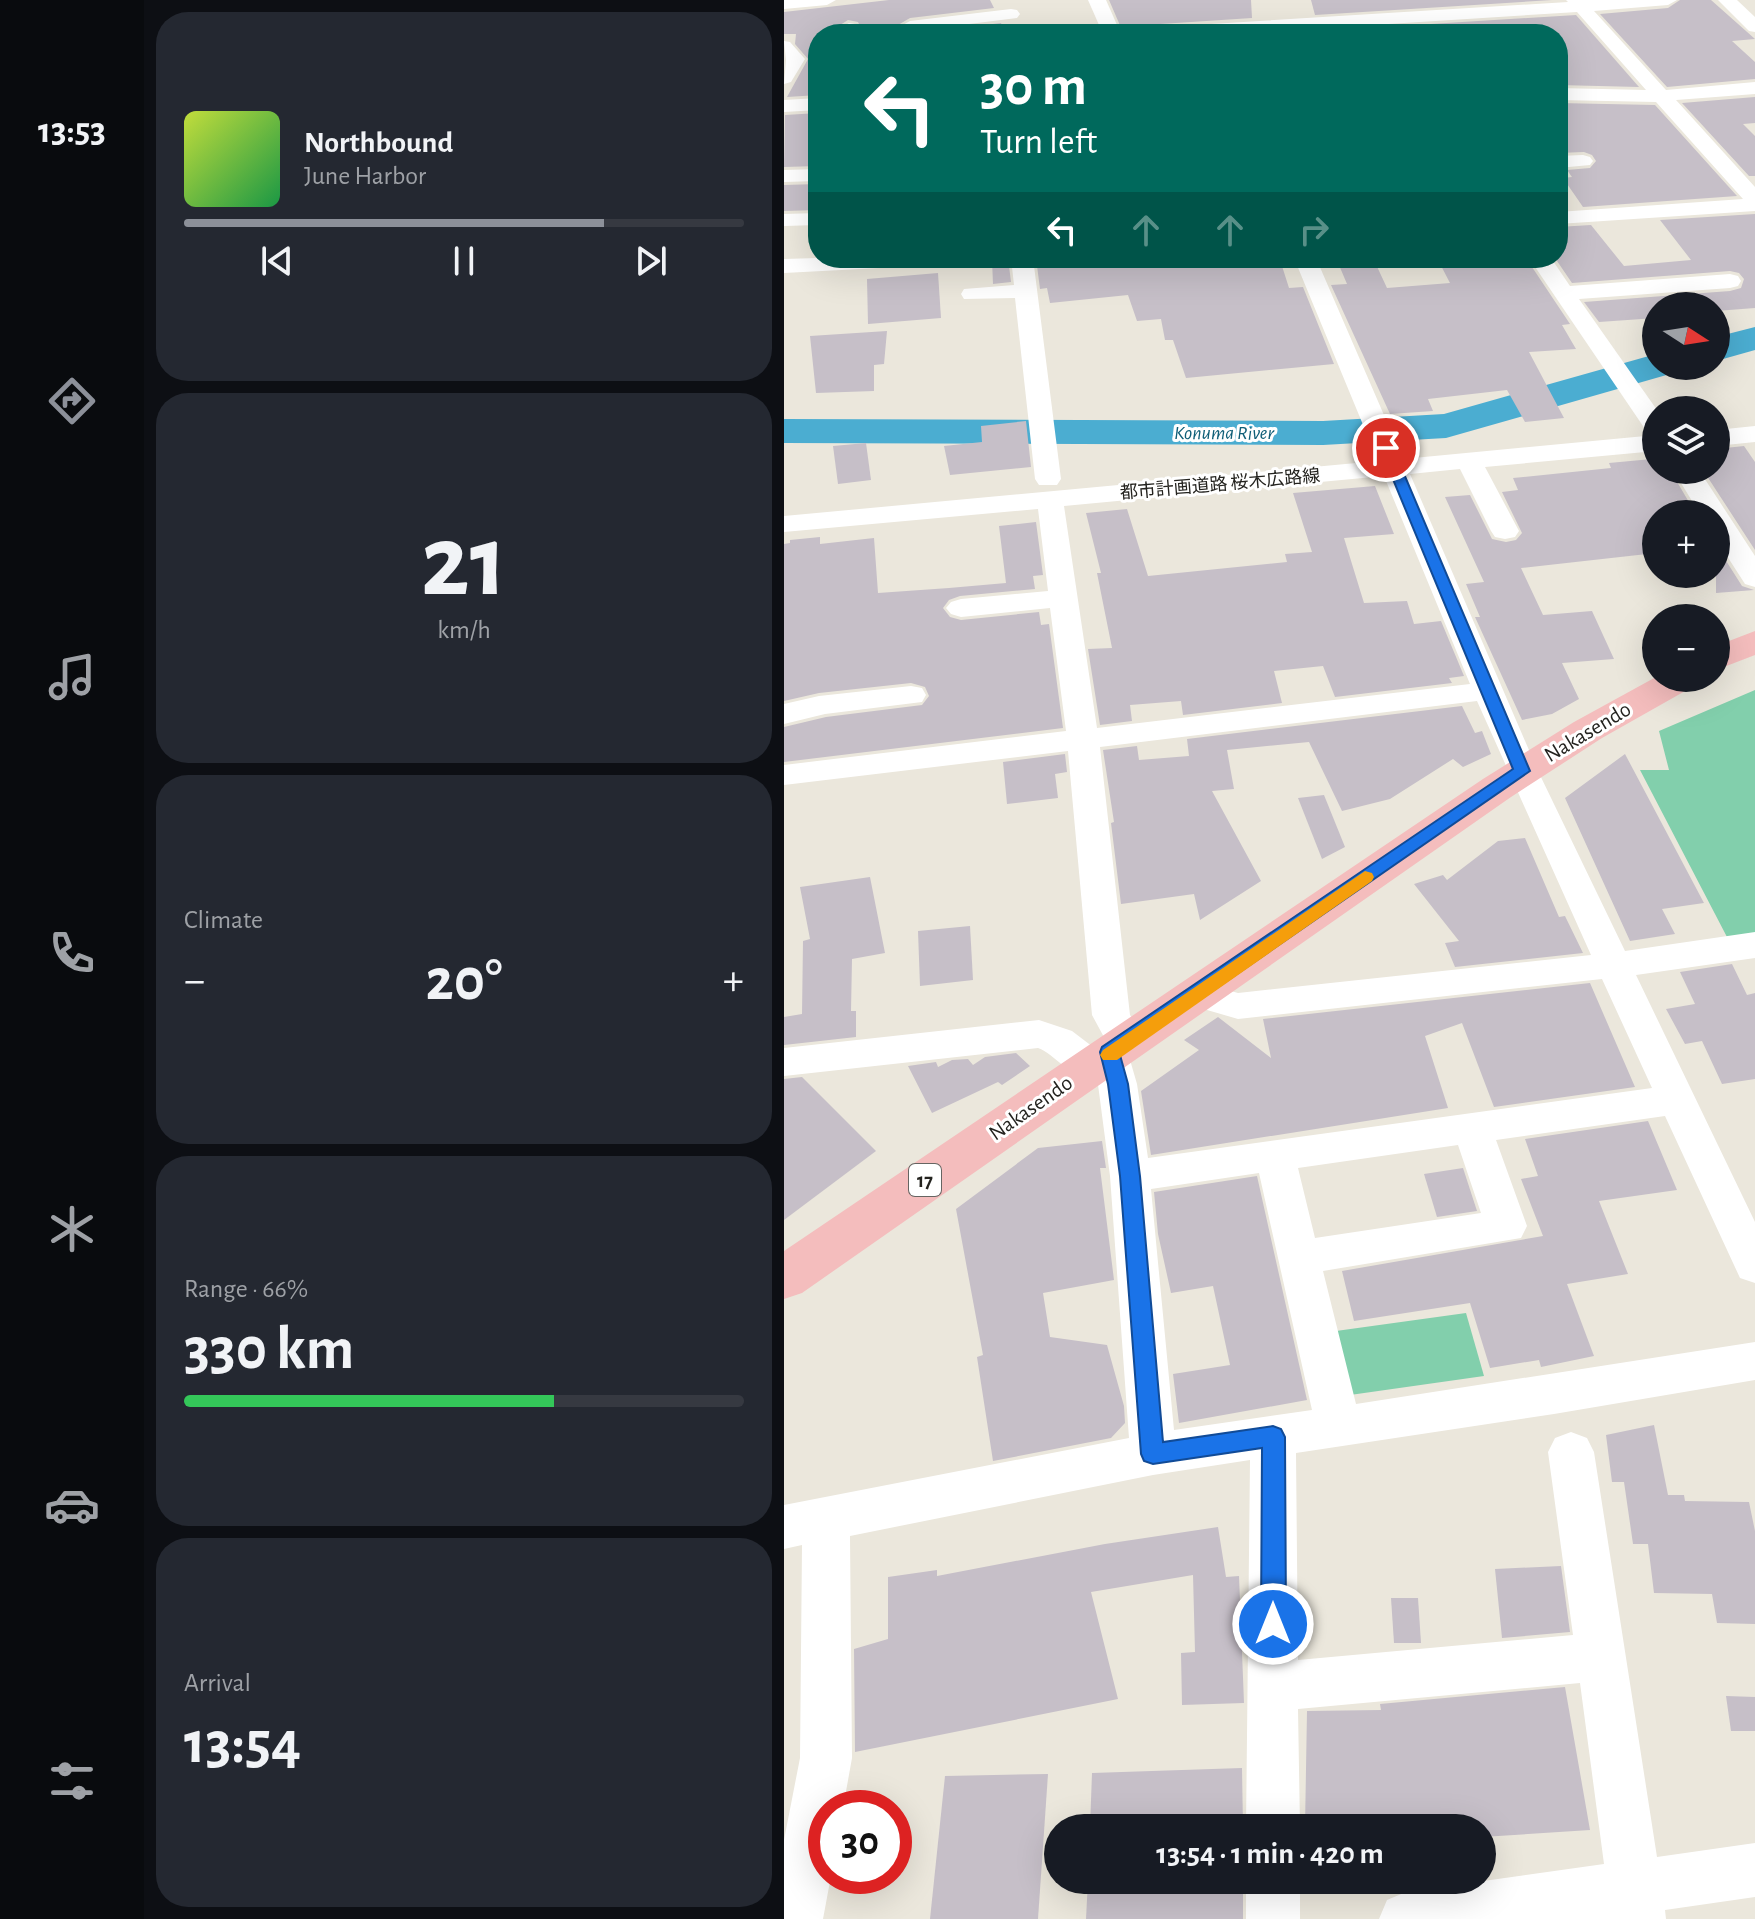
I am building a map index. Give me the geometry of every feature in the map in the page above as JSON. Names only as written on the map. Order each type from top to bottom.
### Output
[{"type":"highway","points":[[1730,653],[1755,642]]},
{"type":"highway","name":"Nakasendo","points":[[784,1278],[1522,771],[1657,692]]},
{"type":"street","points":[[784,4],[827,0]]},
{"type":"street","points":[[1097,0],[1108,24]]},
{"type":"street","points":[[1422,0],[1436,24]]},
{"type":"street","points":[[1448,24],[1577,3],[1668,0]]},
{"type":"street","points":[[1727,0],[1755,27]]},
{"type":"street","points":[[1577,3],[1755,203]]},
{"type":"street","points":[[1516,11],[1526,24]]},
{"type":"street","points":[[925,24],[1010,13],[1016,24]]},
{"type":"street","points":[[786,49],[808,52]]},
{"type":"street","points":[[784,78],[796,59],[786,49]]},
{"type":"street","points":[[1568,94],[1659,96],[1755,88]]},
{"type":"street","points":[[784,106],[808,105]]},
{"type":"street","points":[[1568,162],[1583,161]]},
{"type":"street","points":[[784,176],[808,173]]},
{"type":"street","points":[[1568,217],[1755,203]]},
{"type":"street","points":[[784,220],[808,219]]},
{"type":"street","points":[[784,266],[808,265]]},
{"type":"street","points":[[1023,268],[1049,490],[1083,738],[1114,1025],[1109,1052],[1118,1084],[1130,1176],[1153,1454]]},
{"type":"street","points":[[1309,268],[1522,771],[1755,1266]]},
{"type":"street","points":[[1547,268],[1642,412]]},
{"type":"street","points":[[1564,293],[1730,281]]},
{"type":"street","points":[[972,294],[1026,291]]},
{"type":"street","points":[[1730,418],[1755,417]]},
{"type":"street","name":"都市計画道路 桜木広路線","points":[[784,524],[1385,443],[1642,432]]},
{"type":"street","name":"都市計画道路 桜木広路線","points":[[1385,443],[1468,460],[1642,433]]},
{"type":"street","points":[[1730,437],[1755,434]]},
{"type":"street","points":[[1468,460],[1505,531]]},
{"type":"street","name":"都市計画道路 桜木広路線","points":[[784,504],[1049,490]]},
{"type":"street","points":[[1730,539],[1755,578]]},
{"type":"street","points":[[961,608],[1064,598]]},
{"type":"street","points":[[784,775],[1487,691]]},
{"type":"street","points":[[784,714],[819,705],[911,695]]},
{"type":"street","points":[[1196,994],[1238,1006],[1615,965],[1755,945]]},
{"type":"street","points":[[784,1062],[1024,1033],[1049,1035],[1109,1052]]},
{"type":"street","points":[[1130,1176],[1678,1099]]},
{"type":"street","points":[[1299,1258],[1506,1226],[1472,1127]]},
{"type":"street","points":[[1275,1155],[1338,1425]]},
{"type":"street","points":[[796,1919],[826,1758],[805,1524],[1153,1454],[1554,1395],[1755,1361]]},
{"type":"street","points":[[1273,1437],[1273,1814]]},
{"type":"street","points":[[1571,1452],[1637,1903]]},
{"type":"street","points":[[1273,1687],[1601,1657]]},
{"type":"street","points":[[1416,1918],[1637,1903],[1755,1870]]},
{"type":"street","points":[[1273,1894],[1273,1919]]},
{"type":"green space","points":[[1755,690],[1755,933],[1727,937],[1640,770],[1669,770],[1659,731]]},
{"type":"green space","points":[[1466,1313],[1484,1376],[1350,1395],[1336,1331]]},
{"type":"building","points":[[889,0],[990,0],[994,8],[910,18],[900,24],[859,24],[848,20],[842,24],[808,24],[808,59],[795,44],[796,34],[784,34],[784,12]]},
{"type":"building","points":[[1109,0],[1251,0],[1252,18],[1119,24]]},
{"type":"building","points":[[1311,0],[1552,0],[1315,15]]},
{"type":"building","points":[[1680,0],[1711,0],[1755,39],[1732,41],[1755,62],[1755,79],[1667,87],[1600,14],[1668,8]]},
{"type":"building","points":[[1576,15],[1639,87],[1568,85],[1568,24],[1431,24]]},
{"type":"building","points":[[808,59],[808,96],[787,97]]},
{"type":"building","points":[[1755,97],[1755,123],[1743,124],[1755,136],[1755,176],[1749,176],[1682,103]]},
{"type":"building","points":[[1568,103],[1655,105],[1737,196],[1583,207],[1568,185],[1568,177],[1572,177],[1568,170],[1590,168],[1596,161],[1584,152],[1568,153]]},
{"type":"building","points":[[808,114],[808,166],[784,167],[785,115]]},
{"type":"building","points":[[808,184],[808,210],[784,211],[784,185]]},
{"type":"building","points":[[1755,214],[1755,308],[1730,310],[1730,292],[1717,292],[1741,288],[1744,279],[1739,273],[1730,271],[1572,283],[1562,268],[1568,268],[1568,226],[1591,225],[1624,266],[1691,260],[1660,220]]},
{"type":"building","points":[[992,268],[1009,268],[1011,282],[993,284]]},
{"type":"building","points":[[1037,268],[1283,268],[1289,288],[1303,287],[1334,364],[1186,378],[1173,340],[1165,340],[1161,319],[1137,321],[1128,295],[1050,303],[1047,288],[1040,289]]},
{"type":"building","points":[[1340,268],[1378,268],[1387,288],[1450,283],[1442,268],[1533,268],[1570,324],[1562,325],[1576,349],[1529,352],[1564,418],[1525,422],[1507,390],[1428,399],[1433,411],[1390,414],[1331,285],[1347,284]]},
{"type":"building","points":[[938,273],[941,318],[868,324],[867,279]]},
{"type":"building","points":[[1642,298],[1642,319],[1599,322],[1584,302]]},
{"type":"building","points":[[887,331],[884,364],[874,365],[874,391],[816,393],[810,336]]},
{"type":"building","points":[[1026,421],[1031,467],[950,475],[944,446],[982,442],[981,426]]},
{"type":"building","points":[[866,443],[871,480],[838,484],[833,446]]},
{"type":"building","points":[[1744,446],[1755,462],[1755,550],[1730,512],[1730,500],[1722,500],[1712,484],[1730,484],[1730,448]]},
{"type":"building","points":[[1642,460],[1642,484],[1678,484],[1688,500],[1642,500],[1642,555],[1521,568],[1543,615],[1592,611],[1614,659],[1562,663],[1579,699],[1552,714],[1522,720],[1475,617],[1480,617],[1466,584],[1484,582],[1445,497],[1470,495],[1492,539],[1506,542],[1516,540],[1522,533],[1502,492],[1518,490],[1513,478],[1611,468],[1609,463]]},
{"type":"building","points":[[1375,486],[1394,534],[1344,538],[1364,603],[1407,601],[1414,624],[1441,621],[1464,676],[1449,678],[1452,683],[1335,697],[1323,666],[1274,671],[1282,703],[1183,715],[1181,701],[1130,705],[1132,721],[1100,725],[1088,649],[1112,648],[1097,573],[1101,573],[1086,513],[1127,509],[1148,576],[1287,562],[1285,554],[1312,552],[1293,493]]},
{"type":"building","points":[[1036,522],[1043,575],[1033,576],[1035,589],[960,596],[949,600],[943,608],[950,617],[961,620],[1039,612],[1041,625],[1049,624],[1063,728],[784,762],[784,727],[826,717],[922,705],[929,696],[925,687],[911,683],[819,693],[784,701],[784,544],[790,543],[790,540],[820,537],[820,544],[874,538],[878,593],[949,588],[1006,583],[999,526]]},
{"type":"building","points":[[1730,567],[1742,586],[1754,590],[1716,593],[1716,588],[1730,588]]},
{"type":"building","points":[[1462,706],[1475,733],[1482,731],[1491,754],[1463,767],[1453,759],[1390,799],[1342,811],[1309,742],[1227,750],[1234,789],[1212,791],[1261,881],[1200,920],[1194,894],[1121,904],[1111,823],[1114,822],[1103,750],[1137,746],[1139,760],[1189,756],[1187,739]]},
{"type":"building","points":[[1065,754],[1067,772],[1055,774],[1058,798],[1007,804],[1003,762]]},
{"type":"building","points":[[1625,754],[1704,903],[1662,909],[1675,934],[1630,941],[1565,798]]},
{"type":"building","points":[[1324,795],[1345,847],[1322,859],[1298,798]]},
{"type":"building","points":[[1525,838],[1559,917],[1565,916],[1583,953],[1455,967],[1445,943],[1459,941],[1414,884],[1443,875],[1447,880],[1498,841]]},
{"type":"building","points":[[870,877],[885,953],[852,959],[851,1011],[856,1011],[856,1037],[784,1045],[784,1017],[802,1014],[803,941],[810,939],[800,887]]},
{"type":"building","points":[[970,926],[973,980],[920,986],[918,931]]},
{"type":"building","points":[[1732,964],[1747,995],[1755,993],[1755,1079],[1722,1084],[1702,1041],[1685,1044],[1666,1009],[1695,1004],[1680,972]]},
{"type":"building","points":[[1590,983],[1635,1087],[1494,1107],[1462,1023],[1425,1036],[1448,1108],[1151,1155],[1141,1091],[1199,1050],[1184,1040],[1218,1017],[1271,1058],[1263,1019]]},
{"type":"building","points":[[1016,1053],[1030,1066],[1002,1085],[998,1082],[932,1113],[908,1066],[936,1062],[938,1067],[952,1060],[968,1059],[973,1065],[985,1057]]},
{"type":"building","points":[[802,1077],[876,1151],[784,1220],[784,1079]]},
{"type":"building","points":[[1648,1121],[1677,1190],[1599,1201],[1628,1274],[1567,1284],[1594,1356],[1541,1367],[1539,1360],[1490,1368],[1470,1303],[1354,1321],[1342,1271],[1543,1236],[1521,1179],[1538,1176],[1525,1139]]},
{"type":"building","points":[[1102,1141],[1106,1168],[1100,1168],[1114,1280],[1043,1293],[1050,1337],[1107,1345],[1124,1406],[1125,1423],[1111,1438],[993,1461],[977,1357],[983,1355],[956,1209],[1038,1148]]},
{"type":"building","points":[[1463,1168],[1477,1211],[1437,1217],[1424,1174]]},
{"type":"building","points":[[1257,1176],[1307,1400],[1179,1423],[1173,1374],[1230,1365],[1213,1286],[1171,1293],[1158,1234],[1154,1192]]},
{"type":"building","points":[[1654,1425],[1668,1495],[1684,1495],[1685,1501],[1749,1502],[1755,1531],[1755,1624],[1717,1623],[1712,1594],[1654,1593],[1648,1544],[1633,1544],[1624,1482],[1612,1482],[1606,1435]]},
{"type":"building","points":[[1218,1527],[1226,1577],[1239,1576],[1244,1703],[1182,1705],[1181,1653],[1195,1652],[1193,1575],[1091,1592],[1118,1699],[855,1752],[854,1649],[888,1639],[888,1577],[937,1570],[937,1576],[1105,1544]]},
{"type":"building","points":[[1561,1566],[1570,1632],[1502,1638],[1495,1569]]},
{"type":"building","points":[[1391,1598],[1418,1598],[1421,1643],[1394,1643]]},
{"type":"building","points":[[1565,1687],[1590,1830],[1496,1836],[1496,1814],[1305,1814],[1307,1711],[1381,1710],[1380,1704]]},
{"type":"building","points":[[1726,1696],[1755,1697],[1755,1731],[1731,1731]]},
{"type":"building","points":[[1242,1768],[1243,1814],[1091,1814],[1092,1773]]},
{"type":"building","points":[[1048,1774],[1038,1919],[930,1919],[945,1776]]},
{"type":"building","points":[[1087,1894],[1243,1894],[1243,1919],[1086,1919]]},
{"type":"waterway","name":"Konuma River","points":[[1730,345],[1755,338]]},
{"type":"waterway","name":"Konuma River","points":[[784,431],[1323,433],[1446,426],[1642,370]]},
{"type":"slow traffic","points":[[1110,1055],[1109,1052],[1365,877]]},
{"type":"route","points":[[1273,1624],[1273,1437],[1153,1454],[1130,1176],[1118,1084],[1109,1052],[1522,771],[1386,448]]}]
